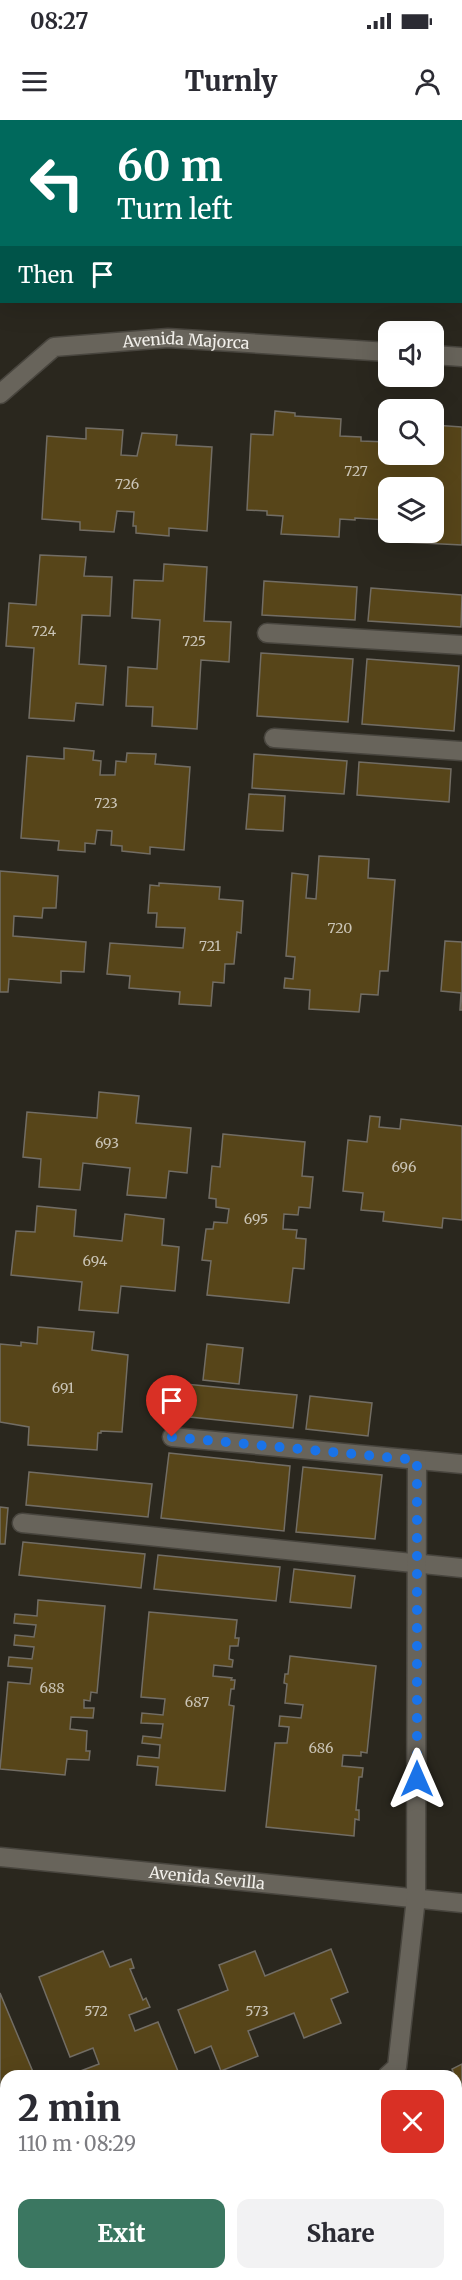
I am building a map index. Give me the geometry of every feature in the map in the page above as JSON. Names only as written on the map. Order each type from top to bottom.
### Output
[{"type":"street","name":"Avenida Majorca","points":[[0,394],[54,347],[168,338],[378,351]]},
{"type":"street","points":[[444,356],[462,357]]},
{"type":"street","points":[[267,633],[462,645]]},
{"type":"street","points":[[274,738],[462,751]]},
{"type":"street","points":[[172,1437],[462,1464]]},
{"type":"street","points":[[394,2070],[397,2067],[416,1898],[417,1460]]},
{"type":"street","points":[[22,1523],[462,1568]]},
{"type":"street","name":"Avenida Sevilla","points":[[0,1857],[462,1903]]},
{"type":"building","points":[[275,411],[295,413],[295,416],[341,419],[340,436],[361,437],[361,441],[378,442],[378,465],[444,465],[444,426],[462,427],[462,545],[423,543],[444,543],[444,477],[378,477],[378,519],[340,519],[339,537],[281,534],[283,516],[267,515],[267,511],[247,510],[251,434],[273,435]]},
{"type":"building","points":[[86,428],[123,430],[121,455],[137,456],[142,433],[177,435],[176,445],[212,447],[207,531],[169,528],[169,536],[136,533],[136,526],[133,526],[134,512],[117,511],[114,532],[80,530],[80,522],[42,519],[47,436],[86,439]]},
{"type":"building","points":[[40,555],[86,557],[84,576],[112,577],[110,616],[82,615],[79,664],[106,666],[103,705],[76,703],[74,721],[29,718],[34,648],[6,646],[9,603],[36,605]]},
{"type":"building","points":[[164,564],[207,567],[204,621],[231,622],[229,662],[201,660],[197,729],[152,726],[153,707],[126,706],[128,667],[157,669],[160,620],[132,618],[134,580],[163,581]]},
{"type":"building","points":[[264,581],[357,587],[355,620],[262,615]]},
{"type":"building","points":[[371,588],[462,595],[461,627],[368,621]]},
{"type":"building","points":[[261,653],[353,659],[348,722],[257,716]]},
{"type":"building","points":[[367,659],[459,666],[454,731],[362,724]]},
{"type":"building","points":[[64,748],[94,751],[93,760],[101,761],[100,775],[115,775],[116,761],[126,762],[127,753],[156,754],[155,764],[190,767],[184,850],[150,847],[150,854],[122,851],[122,846],[111,845],[112,831],[97,830],[95,844],[85,843],[85,852],[58,850],[59,841],[21,838],[27,756],[64,759]]},
{"type":"building","points":[[254,754],[347,761],[344,794],[252,788]]},
{"type":"building","points":[[359,762],[451,769],[449,802],[357,795]]},
{"type":"building","points":[[249,794],[285,796],[283,831],[246,829]]},
{"type":"building","points":[[319,856],[369,859],[368,878],[395,880],[388,971],[380,971],[378,995],[361,994],[359,1012],[309,1009],[310,990],[284,988],[285,978],[293,979],[295,957],[286,956],[292,873],[308,875],[306,898],[316,899]]},
{"type":"building","points":[[0,871],[58,876],[56,908],[43,908],[42,918],[14,916],[13,936],[86,942],[84,972],[61,971],[61,983],[9,979],[8,992],[0,992]]},
{"type":"building","points":[[159,883],[220,887],[219,899],[243,901],[241,933],[237,932],[234,964],[225,964],[224,983],[213,982],[211,1006],[179,1004],[180,992],[129,988],[130,976],[107,974],[110,943],[183,948],[185,928],[156,927],[157,913],[148,913],[150,885],[159,886]]},
{"type":"building","points":[[445,941],[462,942],[462,1010],[460,1010],[461,993],[441,991]]},
{"type":"building","points":[[99,1092],[139,1096],[136,1123],[191,1128],[187,1173],[169,1171],[166,1198],[127,1195],[130,1168],[83,1163],[80,1190],[39,1187],[41,1159],[23,1157],[27,1112],[97,1118]]},
{"type":"building","points":[[370,1116],[380,1117],[379,1127],[400,1129],[401,1119],[462,1126],[462,1220],[443,1218],[442,1228],[383,1221],[384,1212],[361,1210],[363,1193],[343,1191],[348,1140],[367,1142]]},
{"type":"building","points":[[223,1134],[305,1142],[302,1176],[313,1177],[310,1208],[299,1207],[298,1215],[284,1214],[283,1229],[297,1230],[296,1238],[306,1239],[304,1269],[293,1268],[289,1303],[207,1295],[211,1261],[202,1260],[206,1229],[213,1229],[214,1222],[227,1223],[229,1209],[216,1207],[216,1199],[209,1198],[212,1166],[220,1167]]},
{"type":"building","points":[[37,1206],[76,1210],[74,1236],[122,1241],[125,1214],[164,1219],[162,1245],[179,1247],[175,1291],[121,1286],[118,1313],[79,1310],[82,1282],[11,1275],[16,1231],[35,1232]]},
{"type":"building","points":[[38,1327],[94,1332],[92,1350],[128,1355],[122,1432],[101,1431],[98,1433],[97,1450],[28,1445],[29,1427],[0,1422],[0,1344],[21,1346],[21,1342],[37,1344]]},
{"type":"building","points":[[207,1344],[243,1348],[239,1384],[203,1380]]},
{"type":"building","points":[[175,1383],[297,1395],[293,1428],[171,1415]]},
{"type":"building","points":[[310,1396],[372,1403],[368,1436],[306,1429]]},
{"type":"building","points":[[169,1453],[290,1466],[284,1531],[161,1518]]},
{"type":"building","points":[[303,1467],[382,1475],[375,1539],[296,1532]]},
{"type":"building","points":[[29,1472],[152,1484],[148,1517],[26,1505]]},
{"type":"building","points":[[0,1507],[8,1508],[5,1544],[0,1544]]},
{"type":"building","points":[[23,1542],[145,1554],[141,1588],[19,1575]]},
{"type":"building","points":[[158,1555],[280,1567],[276,1601],[154,1589]]},
{"type":"building","points":[[294,1569],[355,1576],[351,1608],[290,1602]]},
{"type":"building","points":[[38,1600],[105,1606],[97,1693],[91,1692],[90,1701],[84,1700],[84,1708],[94,1708],[93,1718],[71,1717],[70,1729],[87,1731],[86,1751],[90,1751],[89,1760],[67,1759],[65,1775],[0,1769],[8,1682],[30,1684],[32,1668],[8,1666],[9,1657],[32,1659],[34,1647],[14,1645],[15,1635],[34,1637],[36,1625],[14,1623],[15,1614],[37,1616]]},
{"type":"building","points":[[149,1612],[237,1620],[235,1638],[239,1638],[238,1646],[230,1646],[229,1659],[233,1660],[232,1667],[214,1665],[213,1676],[235,1680],[229,1705],[234,1706],[225,1791],[156,1785],[158,1767],[137,1765],[138,1756],[159,1758],[160,1745],[142,1743],[143,1736],[161,1738],[163,1724],[141,1723],[142,1713],[163,1715],[165,1699],[141,1697]]},
{"type":"building","points":[[290,1656],[376,1666],[367,1753],[361,1752],[361,1756],[343,1755],[342,1766],[363,1768],[362,1777],[359,1777],[356,1810],[359,1810],[359,1820],[355,1819],[354,1836],[266,1827],[275,1743],[287,1743],[289,1727],[279,1726],[280,1716],[301,1718],[303,1705],[285,1703],[287,1684],[284,1683],[285,1674],[288,1674]]},
{"type":"building","points":[[331,1949],[348,1992],[331,1999],[341,2023],[304,2038],[294,2013],[248,2031],[258,2056],[223,2070],[221,2070],[211,2046],[195,2053],[178,2010],[228,1990],[219,1965],[255,1951],[265,1976]]},
{"type":"building","points":[[103,1951],[110,1967],[131,1959],[134,1968],[130,1969],[143,2000],[146,1998],[150,2007],[129,2015],[135,2031],[158,2022],[178,2070],[83,2070],[99,2064],[93,2048],[70,2057],[39,1977]]},
{"type":"building","points":[[0,1993],[32,2070],[0,2070]]},
{"type":"building","points":[[462,2064],[462,2070],[452,2069]]},
{"type":"route","points":[[172,1437],[417,1460],[417,1779]]}]
